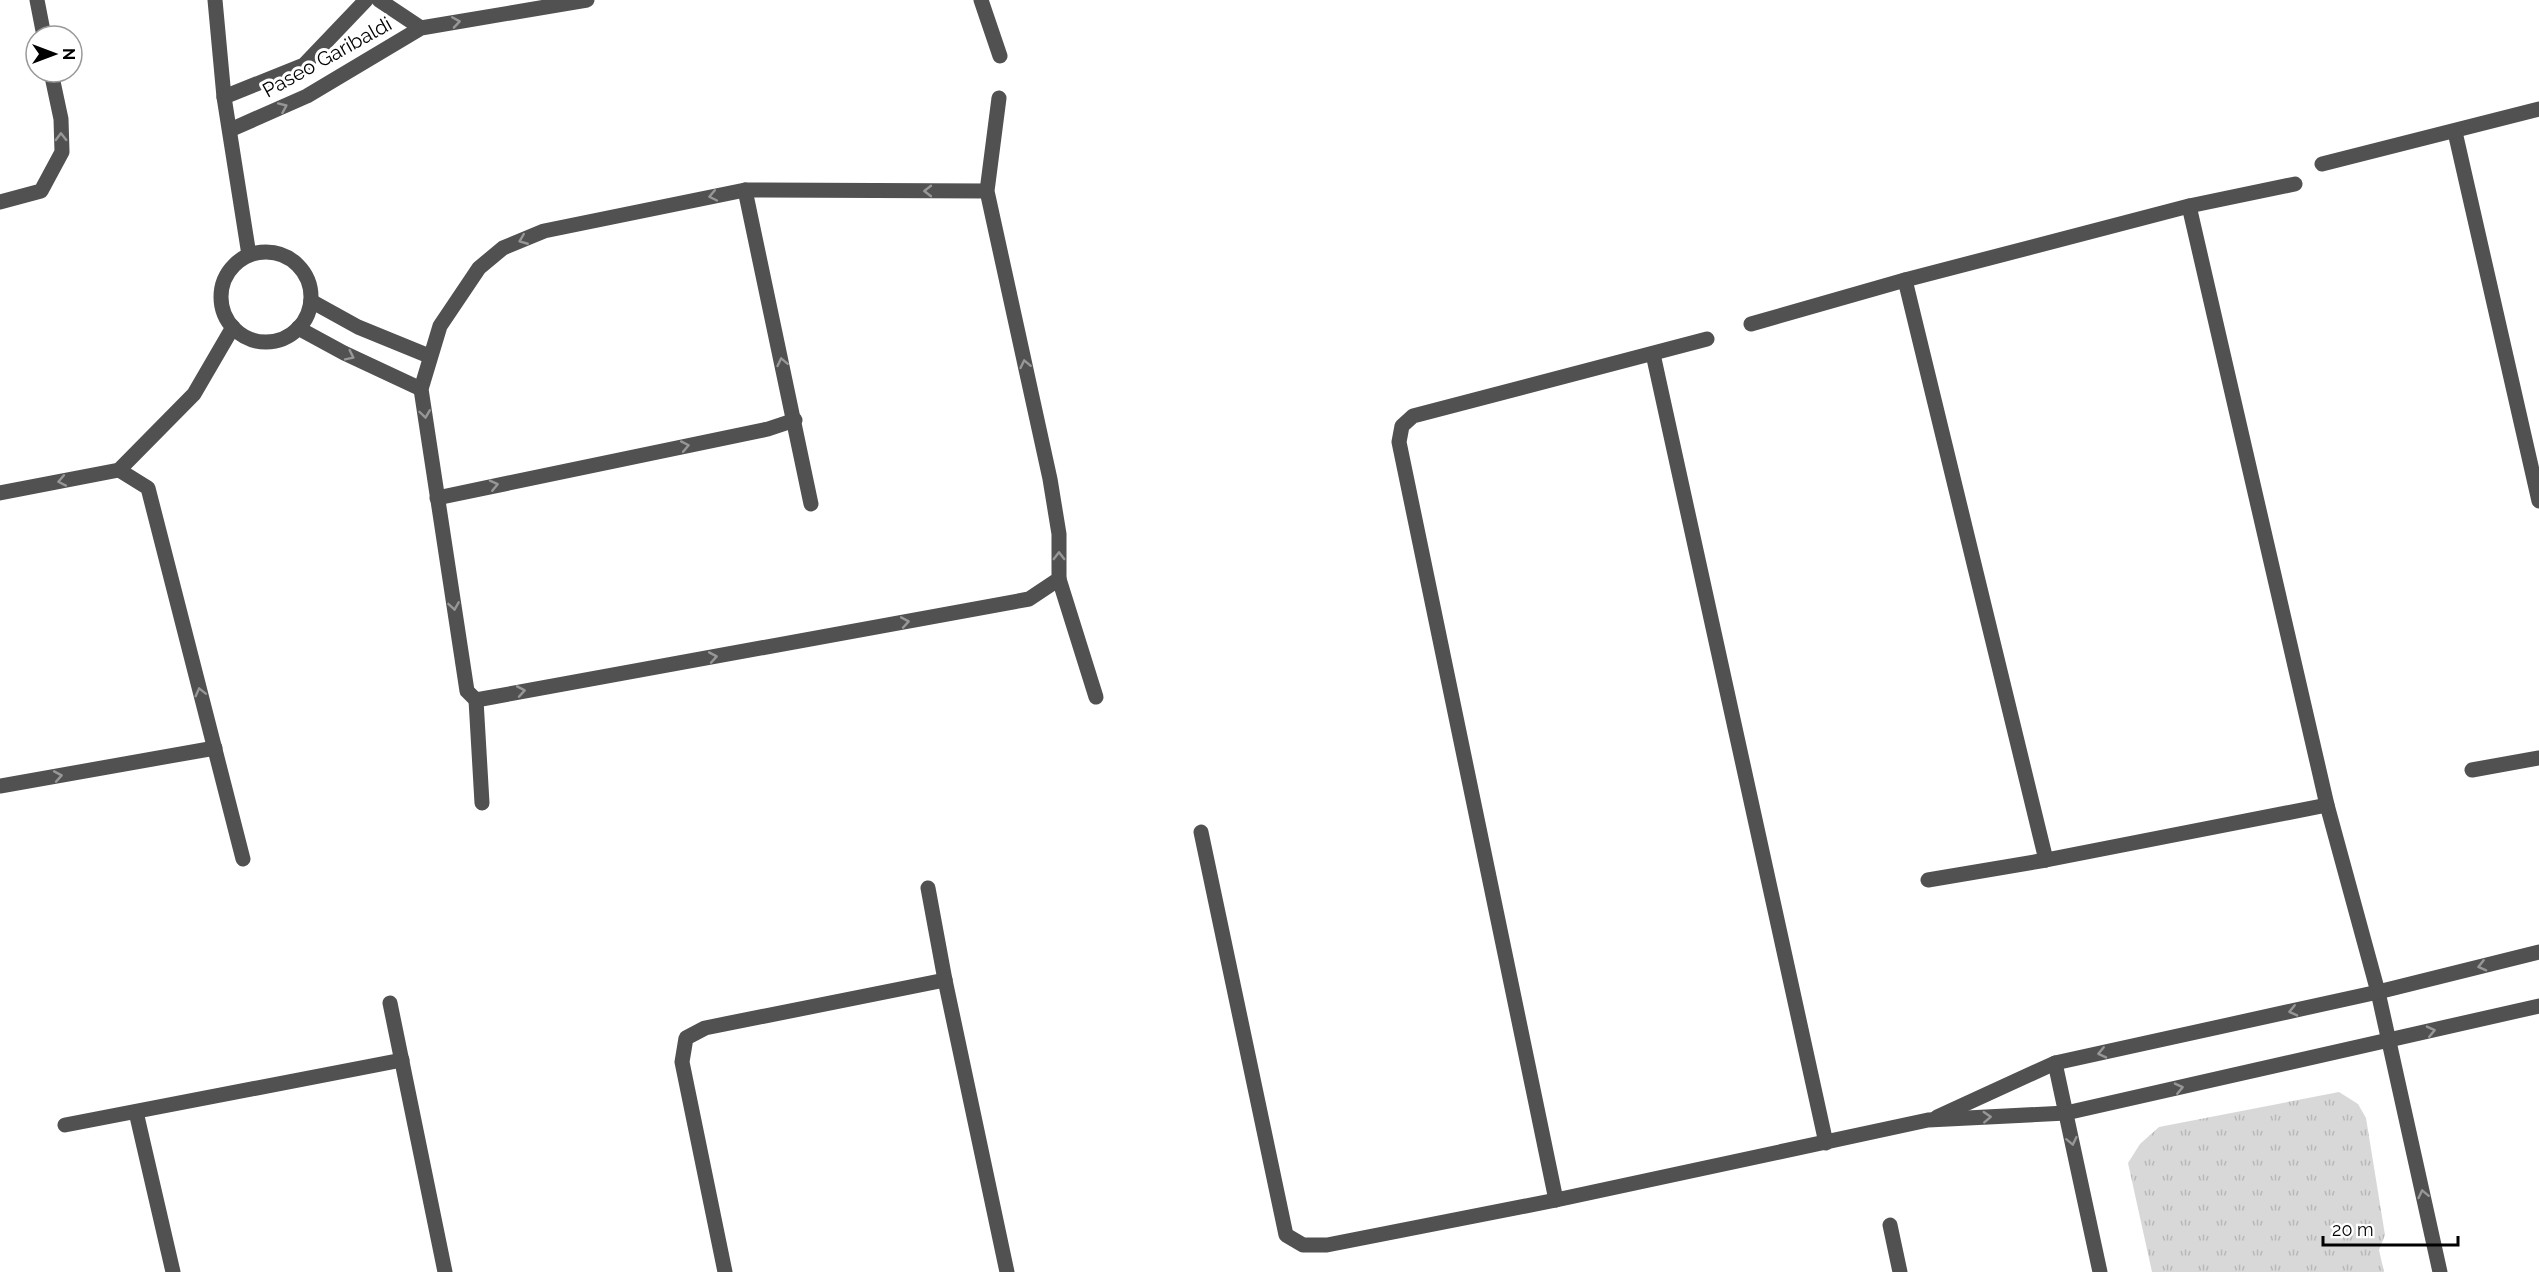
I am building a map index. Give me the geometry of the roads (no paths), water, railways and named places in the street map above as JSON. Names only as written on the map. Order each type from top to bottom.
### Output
[{"type":"street","points":[[37,0],[42,24]]},
{"type":"street","points":[[215,0],[224,97],[249,255]]},
{"type":"street","name":"Paseo Garibaldi","points":[[224,97],[304,65],[366,0]]},
{"type":"street","points":[[379,0],[421,28]]},
{"type":"street","name":"Paseo Garibaldi","points":[[230,130],[307,96],[421,28],[587,0]]},
{"type":"street","points":[[981,0],[1000,56]]},
{"type":"street","points":[[0,202],[41,191],[62,152],[61,118],[54,84]]},
{"type":"street","points":[[999,98],[987,191],[1050,479],[1059,534],[1059,579],[1096,697]]},
{"type":"street","points":[[2322,164],[2539,109]]},
{"type":"street","points":[[2455,132],[2539,501]]},
{"type":"street","points":[[1751,324],[1905,280],[2188,206],[2295,184]]},
{"type":"street","points":[[482,803],[476,700],[467,690],[421,389],[429,356],[440,326],[479,268],[503,248],[544,231],[745,190],[987,191]]},
{"type":"street","points":[[745,190],[811,504]]},
{"type":"street","points":[[2188,206],[2327,805],[2390,1041],[2440,1272]]},
{"type":"street","points":[[264,252],[279,254],[293,261],[304,271],[310,285],[311,301],[307,315],[298,328],[286,337],[272,342],[257,342],[233,327],[225,315],[221,302],[222,287],[227,274],[236,263],[249,255],[264,252]]},
{"type":"street","points":[[1905,280],[2046,860]]},
{"type":"street","points":[[311,301],[358,327],[429,356]]},
{"type":"street","points":[[0,493],[119,470],[194,394],[233,327]]},
{"type":"street","points":[[298,328],[344,353],[421,389]]},
{"type":"street","points":[[1556,1200],[1399,442],[1402,426],[1413,416],[1707,339]]},
{"type":"street","points":[[1653,354],[1826,1143]]},
{"type":"street","points":[[437,498],[768,429],[795,420]]},
{"type":"street","points":[[119,470],[148,488],[243,859]]},
{"type":"street","points":[[476,700],[1029,599],[1059,579]]},
{"type":"street","points":[[0,786],[215,748]]},
{"type":"street","points":[[2472,770],[2539,758]]},
{"type":"street","points":[[1928,880],[2046,860],[2327,805]]},
{"type":"street","points":[[1200,832],[1286,1235],[1303,1245],[1327,1245],[1556,1200],[1928,1120],[2066,1113],[2539,1006]]},
{"type":"street","points":[[928,888],[945,980],[1007,1272]]},
{"type":"street","points":[[1928,1120],[2055,1063],[2378,992],[2539,952]]},
{"type":"street","points":[[725,1272],[682,1062],[686,1038],[705,1028],[945,980]]},
{"type":"street","points":[[390,1003],[445,1272]]},
{"type":"street","points":[[64,1125],[402,1060]]},
{"type":"street","points":[[2055,1063],[2100,1272]]},
{"type":"street","points":[[135,1112],[173,1272]]},
{"type":"street","points":[[1890,1224],[1900,1272]]}]
